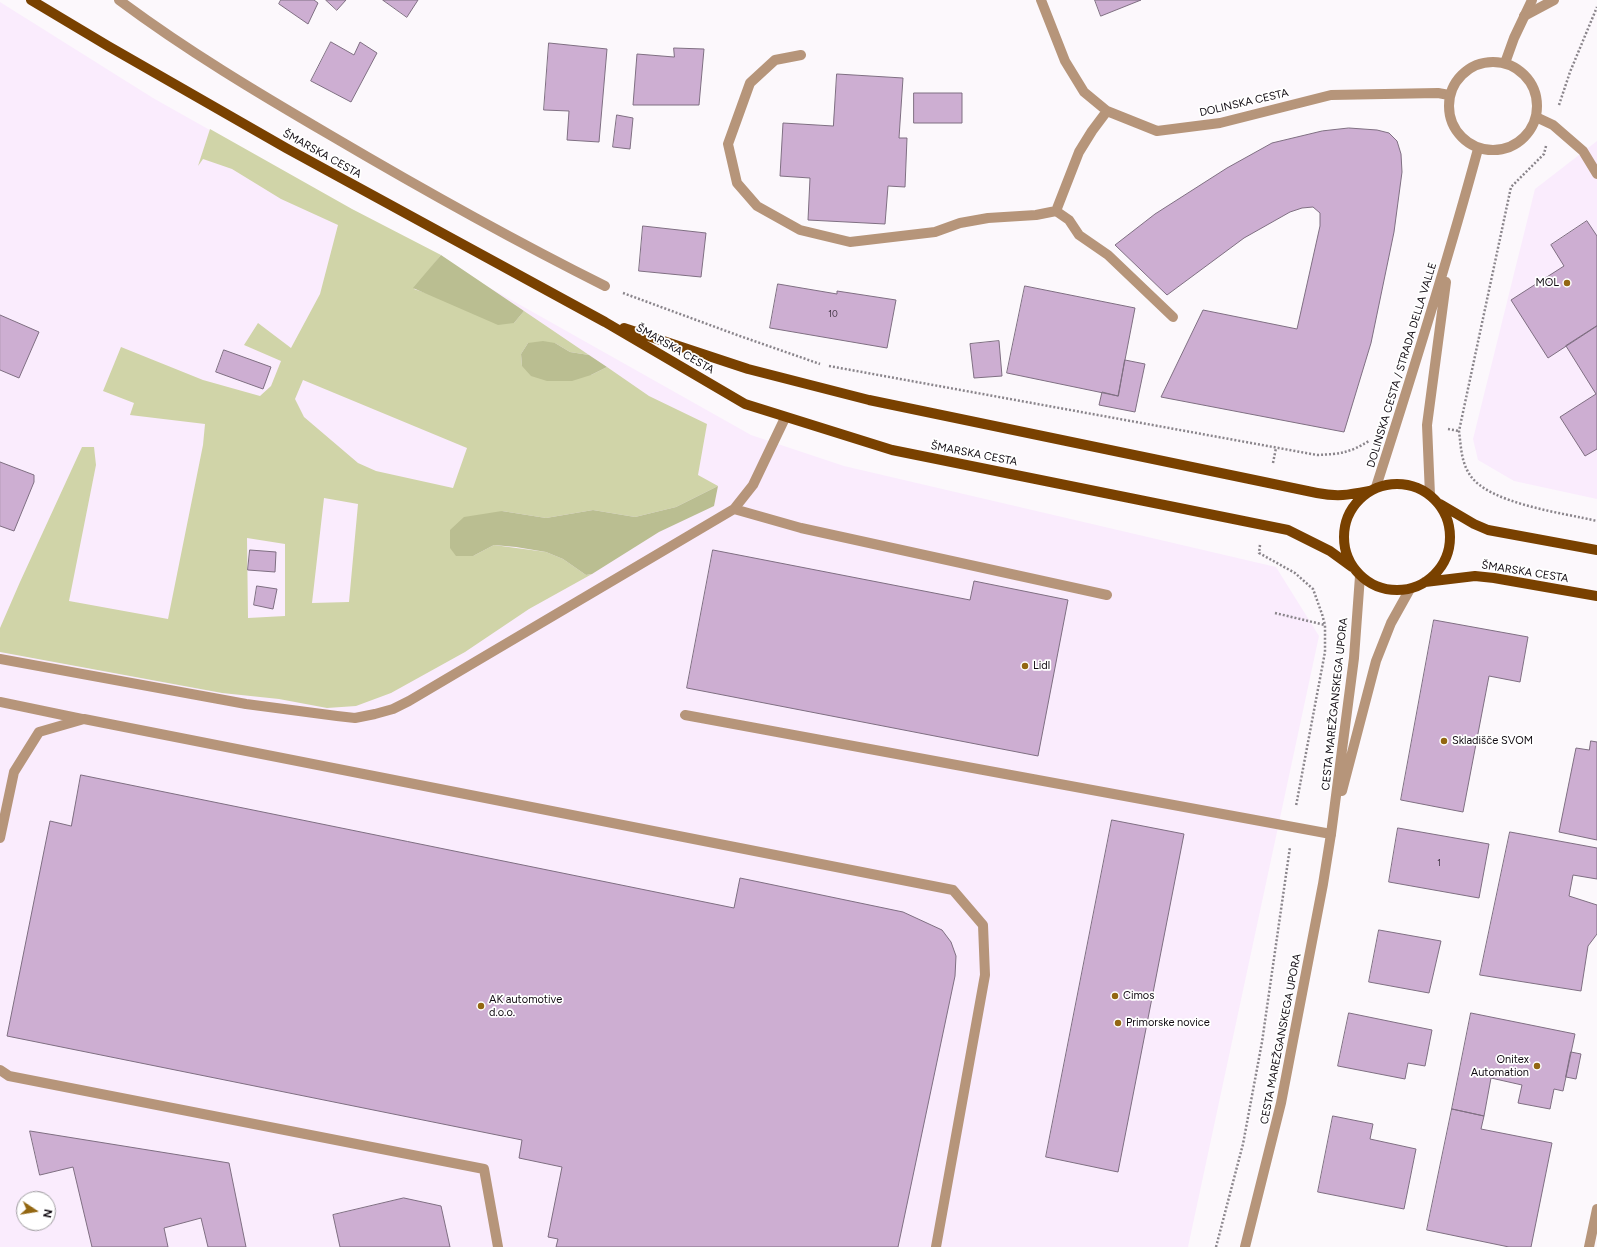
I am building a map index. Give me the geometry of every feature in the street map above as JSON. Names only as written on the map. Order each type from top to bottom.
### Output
[{"type":"main road","name":"ŠMARSKA CESTA","points":[[31,0],[286,148],[606,322],[746,404],[785,418],[892,450],[1288,530],[1320,545],[1352,567]]},
{"type":"main road","name":"ŠMARSKA CESTA","points":[[606,322],[748,369],[869,400],[1317,493],[1346,496],[1373,489]]},
{"type":"main road","points":[[1438,503],[1447,519],[1450,537],[1447,555],[1438,570],[1425,582],[1410,589],[1396,591],[1383,589],[1370,584],[1352,567],[1345,551],[1343,534],[1347,517],[1356,502],[1373,489],[1387,484],[1399,483],[1421,489],[1438,503],[1462,518],[1488,530],[1597,550]]},
{"type":"main road","name":"ŠMARSKA CESTA","points":[[1425,582],[1474,576],[1494,578],[1597,596]]},
{"type":"street","points":[[119,0],[141,17],[247,86],[302,119],[540,254],[605,286]]},
{"type":"street","name":"DOLINSKA CESTA","points":[[1041,0],[1065,61],[1084,92],[1107,111],[1156,132],[1220,123],[1330,95],[1438,93],[1450,95]]},
{"type":"street","points":[[1505,63],[1514,38],[1532,0]]},
{"type":"street","points":[[1524,16],[1554,0]]},
{"type":"street","points":[[801,55],[775,60],[750,83],[728,144],[737,183],[757,206],[800,230],[850,242],[935,232],[960,223],[988,218],[1036,215],[1056,211],[1069,220],[1079,235],[1108,255],[1173,318]]},
{"type":"street","points":[[1487,62],[1505,63],[1520,71],[1532,84],[1537,100],[1536,117],[1528,134],[1514,146],[1496,151],[1478,149],[1464,140],[1453,128],[1448,112],[1450,95],[1457,79],[1470,67],[1487,62]]},
{"type":"street","points":[[1056,211],[1079,152],[1107,111]]},
{"type":"street","points":[[1536,117],[1552,125],[1583,151],[1597,174]]},
{"type":"street","name":"DOLINSKA CESTA / STRADA DELLA VALLE","points":[[1373,489],[1399,419],[1450,250],[1478,149]]},
{"type":"street","name":"DOLINSKA CESTA / STRADA DELLA VALLE","points":[[1430,496],[1427,425],[1450,250]]},
{"type":"street","points":[[0,659],[246,704],[355,718],[393,709],[734,509],[753,485],[785,418]]},
{"type":"street","points":[[734,509],[801,528],[1107,595]]},
{"type":"street","name":"CESTA MAREŽGANSKEGA UPORA","points":[[1245,1247],[1282,1103],[1332,834],[1354,658],[1360,576]]},
{"type":"street","name":"CESTA MAREŽGANSKEGA UPORA","points":[[1332,834],[1376,661],[1391,623],[1410,589]]},
{"type":"street","points":[[0,702],[953,890],[983,925],[985,975],[936,1247]]},
{"type":"street","points":[[685,715],[1332,834]]},
{"type":"street","points":[[0,838],[14,772],[39,732],[84,719]]},
{"type":"street","points":[[0,1070],[5,1075],[484,1168],[498,1247]]},
{"type":"street","points":[[1589,1247],[1597,1209]]},
{"type":"path","points":[[1597,7],[1570,72],[1544,154],[1511,187],[1459,431],[1462,456],[1470,475],[1480,485],[1497,495],[1514,502],[1597,521]]},
{"type":"path","points":[[605,286],[679,314],[824,365],[1317,454],[1342,454],[1370,440]]},
{"type":"path","points":[[1216,1247],[1242,1144],[1262,1042],[1293,826],[1324,652],[1325,625],[1313,589],[1295,573],[1259,553]]},
{"type":"path","points":[[1275,613],[1325,625]]},
{"type":"shaded area","points":[[0,2],[153,98],[751,435],[844,466],[1276,567],[1319,636],[1188,1247],[0,1247]]},
{"type":"shaded area","points":[[1597,141],[1597,499],[1514,481],[1478,460],[1473,439],[1535,189]]},
{"type":"green space","points":[[210,129],[352,209],[441,255],[414,289],[514,323],[524,311],[589,355],[570,352],[555,343],[528,343],[521,354],[522,366],[591,375],[607,367],[649,396],[707,424],[698,475],[718,486],[676,507],[635,517],[593,510],[546,518],[502,511],[473,556],[494,545],[546,552],[563,559],[586,575],[592,574],[529,609],[465,652],[391,693],[356,706],[327,708],[279,699],[222,693],[0,652],[0,628],[82,447],[94,447],[96,465],[69,601],[168,619],[203,445],[205,424],[130,415],[134,403],[103,391],[121,347],[203,380],[260,396],[271,386],[281,361],[244,345],[258,323],[291,348],[320,294],[338,225],[281,199],[232,169],[203,159],[198,166]],"holes":[[[303,380],[467,448],[453,488],[376,471],[358,463],[304,417],[295,399]],[[324,498],[358,504],[349,602],[312,603]],[[247,538],[285,544],[285,616],[248,618]]]},
{"type":"green space","points":[[441,255],[524,311],[514,323],[498,325],[413,288]]},
{"type":"green space","points":[[543,341],[555,343],[570,352],[589,355],[607,367],[591,375],[572,381],[547,381],[531,376],[522,366],[521,354],[528,343]]},
{"type":"green space","points":[[718,486],[714,506],[659,532],[592,574],[586,575],[563,559],[546,552],[494,545],[473,556],[456,556],[450,548],[450,530],[464,517],[502,511],[546,518],[593,510],[635,517],[676,507]]},
{"type":"building","points":[[281,0],[314,0],[318,3],[308,24],[279,4]]},
{"type":"building","points":[[326,0],[346,0],[337,10]]},
{"type":"building","points":[[383,0],[418,0],[407,17]]},
{"type":"building","points":[[1095,0],[1141,0],[1101,16]]},
{"type":"building","points":[[331,42],[354,55],[360,42],[377,53],[351,102],[311,81]]},
{"type":"building","points":[[549,43],[607,49],[599,142],[567,140],[569,111],[544,110]]},
{"type":"building","points":[[674,48],[704,49],[699,105],[633,105],[637,54],[674,57]]},
{"type":"building","points":[[837,74],[903,78],[899,138],[907,138],[905,187],[888,186],[885,224],[808,220],[810,178],[780,176],[783,123],[833,126]]},
{"type":"building","points":[[914,93],[962,93],[962,123],[914,123]]},
{"type":"building","points":[[617,115],[633,118],[630,149],[613,147]]},
{"type":"building","points":[[1349,128],[1377,130],[1389,133],[1397,141],[1401,154],[1402,172],[1394,232],[1371,343],[1344,432],[1161,397],[1203,310],[1297,329],[1320,226],[1320,213],[1313,207],[1302,208],[1290,212],[1244,238],[1167,295],[1115,245],[1155,214],[1227,168],[1272,143],[1322,131]]},
{"type":"building","name":"MOL","points":[[1587,221],[1597,236],[1597,326],[1548,358],[1511,300],[1564,266],[1551,245]]},
{"type":"building","points":[[643,226],[706,233],[701,277],[639,271]]},
{"type":"building","points":[[778,284],[837,294],[837,291],[896,300],[887,348],[770,328]]},
{"type":"building","points":[[1025,286],[1135,308],[1118,396],[1007,373]]},
{"type":"building","points":[[0,315],[39,332],[19,378],[0,370]]},
{"type":"building","points":[[1597,326],[1597,449],[1585,456],[1560,417],[1596,394],[1566,346]]},
{"type":"building","points":[[999,341],[1002,376],[974,378],[970,344]]},
{"type":"building","points":[[224,350],[271,367],[263,389],[216,372]]},
{"type":"building","points":[[1125,360],[1145,364],[1135,412],[1099,405],[1102,392],[1118,396]]},
{"type":"building","points":[[0,462],[34,475],[34,482],[14,531],[0,526]]},
{"type":"building","points":[[250,550],[276,552],[275,572],[248,570]]},
{"type":"building","points":[[713,550],[970,600],[974,581],[1068,600],[1038,756],[687,688]]},
{"type":"building","points":[[257,586],[277,589],[273,609],[254,605]]},
{"type":"building","name":"Skladišče SVOM","points":[[1434,620],[1528,637],[1520,682],[1489,676],[1463,812],[1401,800]]},
{"type":"building","points":[[1591,741],[1597,742],[1597,840],[1559,832],[1576,748],[1589,750]]},
{"type":"building","name":"AK automotive d.o.o.","points":[[81,775],[734,908],[740,878],[903,912],[942,930],[951,942],[956,956],[955,976],[898,1247],[556,1247],[558,1239],[548,1237],[562,1167],[519,1158],[522,1140],[7,1036],[50,821],[71,826]]},
{"type":"building","name":"Cimos","points":[[1112,820],[1184,834],[1118,1172],[1046,1157]]},
{"type":"building","points":[[1398,828],[1489,844],[1479,898],[1389,882]]},
{"type":"building","points":[[1510,832],[1597,848],[1597,879],[1573,875],[1569,896],[1597,905],[1597,934],[1588,946],[1581,991],[1480,975]]},
{"type":"building","points":[[1379,930],[1441,941],[1429,993],[1369,982]]},
{"type":"building","points":[[1349,1013],[1432,1030],[1425,1066],[1408,1063],[1405,1079],[1338,1066]]},
{"type":"building","points":[[1471,1013],[1575,1034],[1563,1091],[1554,1089],[1550,1109],[1518,1103],[1522,1085],[1491,1078],[1484,1116],[1452,1109]]},
{"type":"building","points":[[1571,1052],[1581,1054],[1576,1079],[1566,1077]]},
{"type":"building","points":[[1452,1109],[1484,1116],[1481,1129],[1552,1143],[1531,1247],[1509,1247],[1427,1230]]},
{"type":"building","points":[[1333,1116],[1373,1124],[1370,1139],[1416,1149],[1404,1209],[1318,1192]]},
{"type":"building","points":[[30,1131],[229,1163],[246,1247],[208,1247],[201,1218],[164,1228],[168,1247],[92,1247],[73,1167],[40,1175]]},
{"type":"building","points":[[404,1198],[441,1206],[450,1247],[340,1247],[333,1215]]},
{"type":"place","name":"MOL","points":[[1567,283]]},
{"type":"place","name":"Lidl","points":[[1025,666]]},
{"type":"place","name":"Skladišče SVOM","points":[[1444,741]]},
{"type":"place","name":"Cimos","points":[[1115,996]]},
{"type":"place","name":"AK automotive d.o.o.","points":[[481,1006]]},
{"type":"place","name":"Primorske novice","points":[[1118,1023]]},
{"type":"place","name":"Onitex Automation","points":[[1537,1066]]}]
